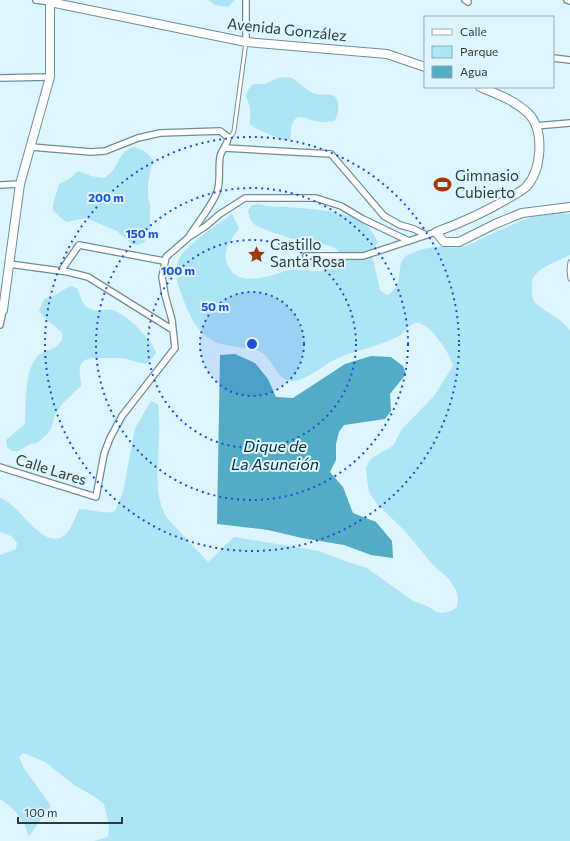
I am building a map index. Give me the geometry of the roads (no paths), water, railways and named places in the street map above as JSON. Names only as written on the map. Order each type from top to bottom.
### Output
[{"type":"street","points":[[0,325],[1,310],[10,264],[20,184],[50,76],[50,1],[36,0]]},
{"type":"street","points":[[246,0],[246,42]]},
{"type":"street","name":"Avenida González","points":[[50,1],[246,42],[387,54],[424,67]]},
{"type":"street","points":[[554,58],[570,60]]},
{"type":"street","points":[[0,78],[50,76]]},
{"type":"street","points":[[306,256],[363,256],[436,232],[507,199],[526,187],[538,167],[540,150],[538,130],[529,114],[508,98],[483,88]]},
{"type":"street","points":[[536,126],[570,123]]},
{"type":"street","points":[[31,147],[91,152],[105,150],[138,138],[160,133],[220,131],[228,137],[228,140],[220,156],[220,179],[217,192],[211,204],[189,237]]},
{"type":"street","points":[[224,148],[330,154],[384,216],[400,225],[414,229],[426,235]]},
{"type":"street","points":[[0,185],[20,184]]},
{"type":"street","points":[[173,330],[162,277],[166,257],[174,248],[244,198],[316,198],[341,206],[364,219],[409,240]]},
{"type":"street","points":[[436,232],[444,242],[459,242],[495,224],[522,213],[570,207]]},
{"type":"street","points":[[61,271],[79,245],[164,261]]},
{"type":"street","points":[[10,264],[61,271],[88,277],[173,330]]},
{"type":"street","name":"Calle Lares","points":[[0,467],[96,497],[104,454],[110,438],[122,416],[175,348],[173,330]]},
{"type":"lane","points":[[228,137],[232,135],[234,131],[246,42]]},
{"type":"lane","points":[[570,262],[570,279]]},
{"type":"water","name":"Dique de La Asunción","points":[[235,354],[255,363],[268,379],[276,397],[293,398],[345,364],[371,356],[391,357],[403,366],[406,374],[390,394],[391,411],[385,419],[344,425],[339,432],[336,444],[336,460],[330,472],[343,487],[353,513],[376,522],[392,541],[393,558],[371,555],[344,545],[302,538],[268,530],[217,524],[220,355]]},
{"type":"place","name":"Gimnasio Cubierto","points":[[442,185]]},
{"type":"place","name":"Castillo Santa Rosa","points":[[257,254]]}]
